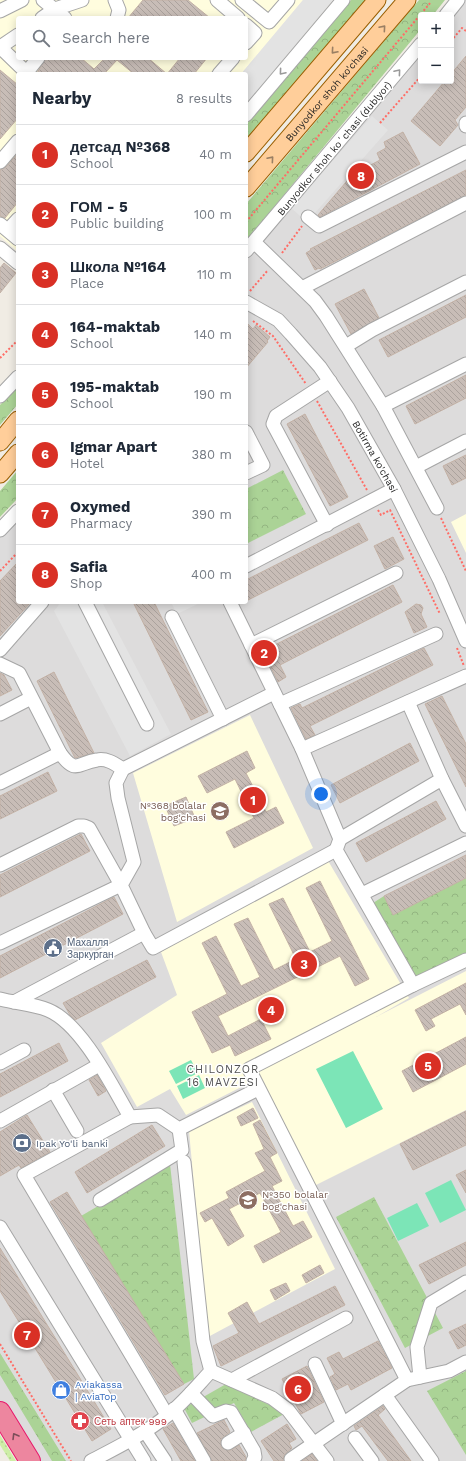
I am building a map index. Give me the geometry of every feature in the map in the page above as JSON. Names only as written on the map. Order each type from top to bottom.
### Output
[{"type":"highway","points":[[0,1412],[30,1461]]},
{"type":"main road","points":[[248,151],[377,0]]},
{"type":"main road","name":"Bunyodkor shoh ko'chasi","points":[[248,186],[407,0]]},
{"type":"main road","points":[[0,442],[16,422]]},
{"type":"main road","points":[[0,474],[16,455]]},
{"type":"street","points":[[0,11],[22,0]]},
{"type":"street","points":[[43,0],[63,16]]},
{"type":"street","points":[[45,16],[70,2],[82,0]]},
{"type":"street","points":[[103,0],[116,0],[119,10],[118,16]]},
{"type":"street","points":[[217,0],[236,16]]},
{"type":"street","points":[[242,0],[269,22],[288,0]]},
{"type":"street","points":[[248,113],[343,0]]},
{"type":"street","points":[[448,12],[458,0]]},
{"type":"street","points":[[248,27],[255,33],[248,41]]},
{"type":"street","points":[[16,36],[0,47],[27,72]]},
{"type":"street","name":"Bunyodkor shoh koʻchasi (dublyor)","points":[[250,246],[418,48]]},
{"type":"street","points":[[29,72],[37,60]]},
{"type":"street","points":[[221,72],[231,60]]},
{"type":"street","points":[[0,162],[16,143]]},
{"type":"street","points":[[308,217],[319,226],[466,152]]},
{"type":"street","points":[[302,288],[466,203]]},
{"type":"street","points":[[9,231],[16,222]]},
{"type":"street","points":[[250,246],[275,262],[315,301],[346,346],[383,406],[437,508]]},
{"type":"street","points":[[0,248],[16,261]]},
{"type":"street","points":[[346,346],[372,330],[466,282]]},
{"type":"street","name":"Botirma ko'chasi","points":[[248,303],[278,320],[330,381],[365,436],[394,489],[439,579],[460,642]]},
{"type":"street","points":[[383,406],[466,364]]},
{"type":"street","points":[[0,396],[16,379]]},
{"type":"street","points":[[327,525],[273,424],[276,416],[330,381]]},
{"type":"street","points":[[248,436],[263,465],[248,472]]},
{"type":"street","points":[[416,467],[466,441]]},
{"type":"street","points":[[248,565],[394,489]]},
{"type":"street","points":[[0,530],[16,514]]},
{"type":"street","points":[[251,645],[396,573]]},
{"type":"street","points":[[0,650],[40,604]]},
{"type":"street","points":[[86,604],[147,724]]},
{"type":"street","points":[[231,604],[302,749],[338,845],[362,894],[413,985]]},
{"type":"street","points":[[172,617],[223,719]]},
{"type":"street","points":[[0,943],[121,885],[134,862],[118,798],[116,783],[123,769],[223,719],[277,699],[436,634]]},
{"type":"street","points":[[0,664],[19,673],[60,753],[68,764],[76,766],[98,759],[112,762],[123,769]]},
{"type":"street","points":[[302,749],[466,676]]},
{"type":"street","points":[[0,714],[31,698]]},
{"type":"street","points":[[408,702],[442,779],[466,826]]},
{"type":"street","points":[[0,783],[60,753]]},
{"type":"street","points":[[0,865],[78,826],[89,828],[121,885],[144,933],[153,948],[338,845],[442,779]]},
{"type":"street","points":[[362,894],[466,843]]},
{"type":"street","points":[[14,1002],[144,933]]},
{"type":"street","points":[[407,1380],[249,1069],[413,985],[466,960]]},
{"type":"street","points":[[0,999],[48,1010],[71,1025],[99,1065],[130,1116]]},
{"type":"street","points":[[0,1063],[24,1050]]},
{"type":"street","points":[[0,1120],[99,1065]]},
{"type":"street","points":[[179,1129],[258,1089]]},
{"type":"street","points":[[53,1090],[77,1131]]},
{"type":"street","points":[[100,1200],[182,1150],[179,1129],[158,1115],[130,1116],[24,1175],[170,1412],[204,1461]]},
{"type":"street","points":[[184,1162],[204,1341],[211,1371]]},
{"type":"street","points":[[0,1227],[144,1461]]},
{"type":"street","points":[[420,1377],[417,1347],[431,1303],[466,1282]]},
{"type":"street","points":[[232,1380],[346,1318]]},
{"type":"street","points":[[291,1459],[407,1380],[449,1371],[466,1362]]},
{"type":"street","points":[[315,1364],[343,1424]]},
{"type":"street","points":[[211,1371],[272,1398],[283,1406],[327,1461]]},
{"type":"street","points":[[91,1461],[131,1440],[170,1412],[191,1393],[211,1371]]},
{"type":"street","points":[[191,1393],[213,1416],[226,1411],[231,1412],[254,1451],[255,1457],[253,1461]]},
{"type":"street","points":[[385,1395],[432,1461]]},
{"type":"street","points":[[145,1430],[165,1461]]},
{"type":"street","points":[[228,1442],[244,1433]]},
{"type":"street","points":[[355,1438],[372,1461]]},
{"type":"path","points":[[248,220],[431,2]]},
{"type":"path","points":[[454,37],[462,28],[466,31]]},
{"type":"path","points":[[380,123],[418,79]]},
{"type":"path","points":[[248,294],[275,262],[308,217]]},
{"type":"path","points":[[251,319],[273,336],[312,393],[381,515],[390,510],[442,616]]},
{"type":"path","points":[[0,358],[16,342]]},
{"type":"path","points":[[437,508],[466,571]]},
{"type":"path","points":[[0,571],[16,554]]},
{"type":"path","points":[[460,642],[466,670]]},
{"type":"path","points":[[0,1344],[71,1461]]},
{"type":"shaded area","points":[[0,0],[303,0],[243,72],[16,72],[16,250],[0,236]]},
{"type":"shaded area","points":[[303,0],[333,0],[248,102],[248,72],[243,72]]},
{"type":"shaded area","name":"CHILONZOR 16 MAVZESI","points":[[458,0],[466,0],[466,1461],[30,1461],[0,1412],[0,530],[16,513],[16,604],[248,604],[248,249],[418,48],[418,84],[454,84],[454,12],[452,12]]},
{"type":"shaded area","points":[[372,116],[388,130],[307,222],[291,208]]},
{"type":"shaded area","points":[[466,514],[466,553],[451,522]]},
{"type":"shaded area","points":[[59,604],[103,604],[171,734],[130,756],[54,611]]},
{"type":"shaded area","points":[[172,604],[198,604],[177,614]]},
{"type":"shaded area","name":"№368 bolalar bog'chasi","points":[[250,715],[313,848],[177,922],[133,773]]},
{"type":"shaded area","points":[[327,859],[409,998],[376,1017],[466,971],[466,1110],[314,1186],[257,1079],[186,1115],[170,1089],[137,1107],[101,1043],[177,995],[161,952]]},
{"type":"shaded area","name":"№350 bolalar bog'chasi","points":[[252,1102],[335,1269],[208,1337],[189,1131]]},
{"type":"green space","points":[[351,0],[366,0],[248,139],[248,123]]},
{"type":"green space","points":[[419,0],[445,0],[435,12],[418,12],[418,33],[248,239],[248,202]]},
{"type":"green space","points":[[16,388],[16,406],[0,425],[0,405]]},
{"type":"green space","points":[[283,470],[306,514],[248,543],[248,488]]},
{"type":"green space","points":[[16,472],[16,500],[0,517],[0,491]]},
{"type":"green space","points":[[466,878],[466,953],[414,978],[373,903],[384,896],[393,915]]},
{"type":"green space","points":[[353,1051],[383,1109],[346,1128],[316,1069]]},
{"type":"green space","points":[[191,1060],[198,1073],[176,1084],[169,1071]]},
{"type":"green space","points":[[199,1075],[205,1088],[183,1099],[177,1086]]},
{"type":"green space","points":[[170,1164],[194,1379],[184,1384],[81,1216]]},
{"type":"green space","points":[[451,1180],[466,1210],[440,1223],[425,1193]]},
{"type":"green space","points":[[374,1197],[443,1328],[405,1348],[336,1217]]},
{"type":"green space","points":[[417,1203],[429,1226],[398,1241],[387,1218]]},
{"type":"green space","points":[[0,1353],[66,1461],[52,1461],[0,1375]]},
{"type":"green space","points":[[466,1371],[466,1455],[427,1391]]},
{"type":"green space","points":[[226,1384],[286,1413],[251,1432],[234,1403],[192,1423],[184,1408]]},
{"type":"green space","points":[[0,1435],[16,1461],[10,1461],[0,1445]]},
{"type":"building","points":[[143,0],[188,0],[208,16],[130,16]]},
{"type":"building","points":[[466,56],[466,107],[455,120],[458,125],[440,146],[411,121],[442,84],[454,84],[454,70]]},
{"type":"building","points":[[45,60],[83,60],[94,69],[103,60],[117,60],[106,72],[38,72]]},
{"type":"building","points":[[117,60],[150,60],[165,72],[132,72]]},
{"type":"building","points":[[178,60],[205,60],[196,72],[169,72]]},
{"type":"building","points":[[0,70],[16,83],[16,120],[0,139]]},
{"type":"building","points":[[403,132],[420,164],[320,217],[318,215],[352,175],[380,160],[377,153],[386,148],[384,142]]},
{"type":"building","points":[[16,155],[16,204],[5,218],[0,216],[0,170],[6,167]]},
{"type":"building","points":[[466,170],[466,195],[320,269],[315,270],[306,253],[311,250],[310,249]]},
{"type":"building","points":[[4,263],[16,273],[0,293],[0,268]]},
{"type":"building","points":[[364,289],[379,318],[351,334],[335,304]]},
{"type":"building","points":[[466,295],[466,317],[388,357],[379,340]]},
{"type":"building","points":[[248,324],[253,329],[256,325],[270,337],[267,341],[268,342],[248,366]]},
{"type":"building","points":[[466,375],[466,398],[415,424],[406,406]]},
{"type":"building","points":[[305,414],[348,497],[330,506],[287,424]]},
{"type":"building","points":[[466,455],[466,478],[452,485],[443,466]]},
{"type":"building","points":[[359,523],[368,540],[248,600],[248,579]]},
{"type":"building","points":[[393,537],[404,559],[385,569],[374,546]]},
{"type":"building","points":[[16,564],[16,604],[29,604],[0,636],[0,581]]},
{"type":"building","points":[[393,585],[402,602],[280,665],[286,677],[278,682],[263,651]]},
{"type":"building","points":[[134,604],[155,604],[208,712],[191,720]]},
{"type":"building","points":[[416,604],[421,605],[423,608],[421,614],[427,627],[414,633],[405,612]]},
{"type":"building","points":[[424,648],[433,665],[310,726],[315,735],[306,739],[291,708],[300,704],[302,708]]},
{"type":"building","points":[[54,672],[94,753],[75,758],[37,681]]},
{"type":"building","points":[[0,673],[4,675],[12,690],[0,696]]},
{"type":"building","points":[[442,696],[466,744],[466,787],[425,704]]},
{"type":"building","points":[[410,743],[419,761],[340,803],[331,785]]},
{"type":"building","points":[[247,751],[255,768],[246,773],[266,812],[276,807],[284,823],[234,848],[226,832],[254,818],[235,779],[207,793],[198,776]]},
{"type":"building","points":[[48,772],[57,791],[0,819],[0,796]]},
{"type":"building","points":[[186,797],[195,818],[174,826],[165,806]]},
{"type":"building","points":[[436,801],[446,819],[366,862],[356,843]]},
{"type":"building","points":[[81,834],[90,851],[0,897],[0,875]]},
{"type":"building","points":[[466,855],[466,878],[393,915],[384,896]]},
{"type":"building","points":[[320,881],[369,979],[355,986],[340,956],[218,1016],[228,1036],[261,1019],[271,1039],[235,1056],[230,1045],[212,1053],[192,1012],[227,994],[202,943],[216,936],[241,986],[260,977],[234,924],[248,918],[274,970],[296,959],[269,904],[283,898],[310,952],[332,941],[306,888]]},
{"type":"building","points":[[114,897],[123,914],[0,978],[0,956]]},
{"type":"building","points":[[147,960],[156,977],[75,1020],[70,1015],[63,1003]]},
{"type":"building","points":[[466,983],[466,1015],[460,1004],[431,1019],[435,1026],[426,1031],[415,1010]]},
{"type":"building","points":[[466,1037],[466,1064],[413,1092],[402,1071]]},
{"type":"building","points":[[59,1043],[68,1061],[0,1097],[0,1074]]},
{"type":"building","points":[[97,1075],[106,1091],[98,1096],[89,1080]]},
{"type":"building","points":[[253,1108],[258,1118],[241,1126],[237,1117]]},
{"type":"building","points":[[466,1111],[466,1145],[413,1170],[400,1144]]},
{"type":"building","name":"Ipak Yo'li banki","points":[[27,1115],[50,1152],[21,1168],[19,1165],[0,1176],[0,1132]]},
{"type":"building","points":[[260,1120],[277,1153],[270,1157],[282,1181],[272,1186],[293,1226],[303,1221],[312,1237],[263,1263],[254,1246],[281,1232],[260,1193],[229,1209],[244,1236],[228,1246],[212,1218],[205,1222],[200,1213],[229,1198],[226,1192],[265,1171],[255,1153],[264,1149],[253,1124]]},
{"type":"building","points":[[152,1125],[165,1146],[87,1193],[75,1172]]},
{"type":"building","points":[[466,1170],[466,1193],[456,1175]]},
{"type":"building","points":[[67,1192],[184,1384],[165,1395],[50,1202]]},
{"type":"building","points":[[466,1242],[466,1265],[429,1284],[419,1265]]},
{"type":"building","points":[[0,1248],[111,1429],[92,1441],[0,1291]]},
{"type":"building","points":[[320,1265],[324,1273],[306,1283],[302,1275]]},
{"type":"building","points":[[286,1283],[290,1291],[275,1300],[270,1290]]},
{"type":"building","points":[[335,1286],[345,1305],[221,1366],[213,1346],[239,1333],[228,1313],[247,1302],[259,1324]]},
{"type":"building","points":[[466,1324],[466,1345],[458,1349],[449,1332]]},
{"type":"building","points":[[378,1341],[392,1368],[351,1390],[348,1384],[336,1390],[330,1377],[335,1374],[327,1358],[339,1352],[343,1359]]},
{"type":"building","points":[[307,1366],[324,1402],[301,1414],[282,1379]]},
{"type":"building","points":[[383,1406],[385,1409],[378,1415],[411,1461],[388,1461],[362,1426],[356,1430],[354,1426]]},
{"type":"building","points":[[224,1420],[230,1432],[221,1439],[221,1447],[229,1451],[239,1445],[246,1457],[245,1461],[212,1461],[197,1433]]},
{"type":"building","points":[[173,1423],[195,1461],[181,1461],[163,1429]]},
{"type":"building","points":[[287,1424],[296,1439],[289,1443],[292,1448],[284,1455],[283,1461],[274,1461],[261,1441]]},
{"type":"building","points":[[312,1454],[317,1461],[302,1461]]},
{"type":"place","name":"Safia","points":[[361,176]]},
{"type":"place","name":"ГОМ - 5","points":[[264,653]]},
{"type":"place","name":"детсад №368","points":[[253,800]]},
{"type":"place","name":"№368 bolalar bog'chasi","points":[[220,811]]},
{"type":"place","name":"Махалля Заркурган","points":[[53,948]]},
{"type":"place","name":"Школа №164","points":[[304,964]]},
{"type":"place","name":"164-maktab","points":[[271,1010]]},
{"type":"place","name":"195-maktab","points":[[428,1066]]},
{"type":"place","name":"Ipak Yo'li banki","points":[[22,1143]]},
{"type":"place","name":"№350 bolalar bog'chasi","points":[[248,1200]]},
{"type":"place","name":"Oxymed","points":[[27,1335]]},
{"type":"place","name":"Igmar Apart","points":[[298,1389]]},
{"type":"place","name":"Aviakassa | AviaTop","points":[[61,1390]]},
{"type":"place","name":"Сеть аптек 999","points":[[80,1421]]},
{"type":"district","name":"CHILONZOR 16 MAVZESI","points":[[223,1075]]}]
